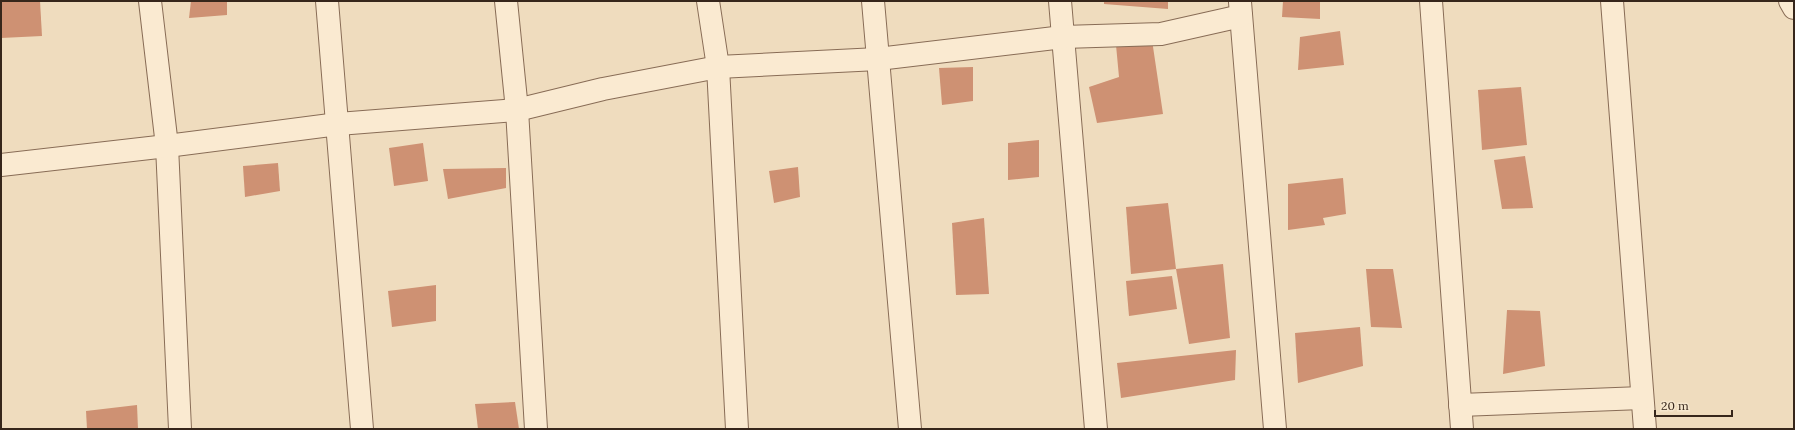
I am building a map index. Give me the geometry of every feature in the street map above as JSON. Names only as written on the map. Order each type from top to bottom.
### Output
[{"type":"street","points":[[150,1],[167,146],[180,429]]},
{"type":"street","points":[[327,1],[362,429]]},
{"type":"street","points":[[506,1],[517,110],[536,429]]},
{"type":"street","points":[[708,1],[718,68],[737,429]]},
{"type":"street","points":[[873,1],[910,429]]},
{"type":"street","points":[[1060,1],[1096,429]]},
{"type":"street","points":[[1431,1],[1462,429]]},
{"type":"street","points":[[1612,1],[1645,429]]},
{"type":"street","points":[[1790,1],[1794,8]]},
{"type":"street","points":[[1,165],[338,124],[517,110],[603,89],[718,68],[878,59],[1063,37],[1161,34],[1241,8],[1275,429]]},
{"type":"street","points":[[1460,405],[1642,398]]},
{"type":"building","points":[[1,1],[40,1],[42,36],[1,38]]},
{"type":"building","points":[[191,1],[227,1],[227,15],[189,18]]},
{"type":"building","points":[[1104,1],[1168,1],[1168,9],[1104,4]]},
{"type":"building","points":[[1283,1],[1320,1],[1320,19],[1282,17]]},
{"type":"building","points":[[1340,31],[1344,65],[1298,70],[1300,37]]},
{"type":"building","points":[[1152,40],[1163,114],[1097,123],[1089,87],[1119,77],[1116,45]]},
{"type":"building","points":[[973,67],[973,101],[942,105],[939,68]]},
{"type":"building","points":[[1521,87],[1527,145],[1482,150],[1478,90]]},
{"type":"building","points":[[1039,140],[1039,177],[1008,180],[1008,143]]},
{"type":"building","points":[[423,143],[428,181],[394,186],[389,148]]},
{"type":"building","points":[[1525,156],[1533,208],[1502,209],[1494,160]]},
{"type":"building","points":[[278,163],[280,191],[245,197],[243,166]]},
{"type":"building","points":[[798,167],[800,197],[774,203],[769,171]]},
{"type":"building","points":[[506,168],[506,188],[448,199],[443,169]]},
{"type":"building","points":[[1343,178],[1346,214],[1323,218],[1325,225],[1288,230],[1288,184]]},
{"type":"building","points":[[1168,203],[1176,269],[1131,274],[1126,207]]},
{"type":"building","points":[[984,218],[989,294],[956,295],[952,223]]},
{"type":"building","points":[[1223,264],[1230,338],[1189,344],[1176,269]]},
{"type":"building","points":[[1366,269],[1393,269],[1402,328],[1371,327]]},
{"type":"building","points":[[1172,276],[1177,309],[1129,316],[1126,281]]},
{"type":"building","points":[[436,285],[436,321],[392,327],[388,291]]},
{"type":"building","points":[[1507,310],[1540,311],[1545,366],[1503,374]]},
{"type":"building","points":[[1360,327],[1363,366],[1298,383],[1295,333]]},
{"type":"building","points":[[1236,350],[1235,380],[1121,398],[1117,363]]},
{"type":"building","points":[[515,402],[519,429],[478,429],[475,404]]},
{"type":"building","points":[[137,405],[138,429],[87,429],[86,411]]}]
